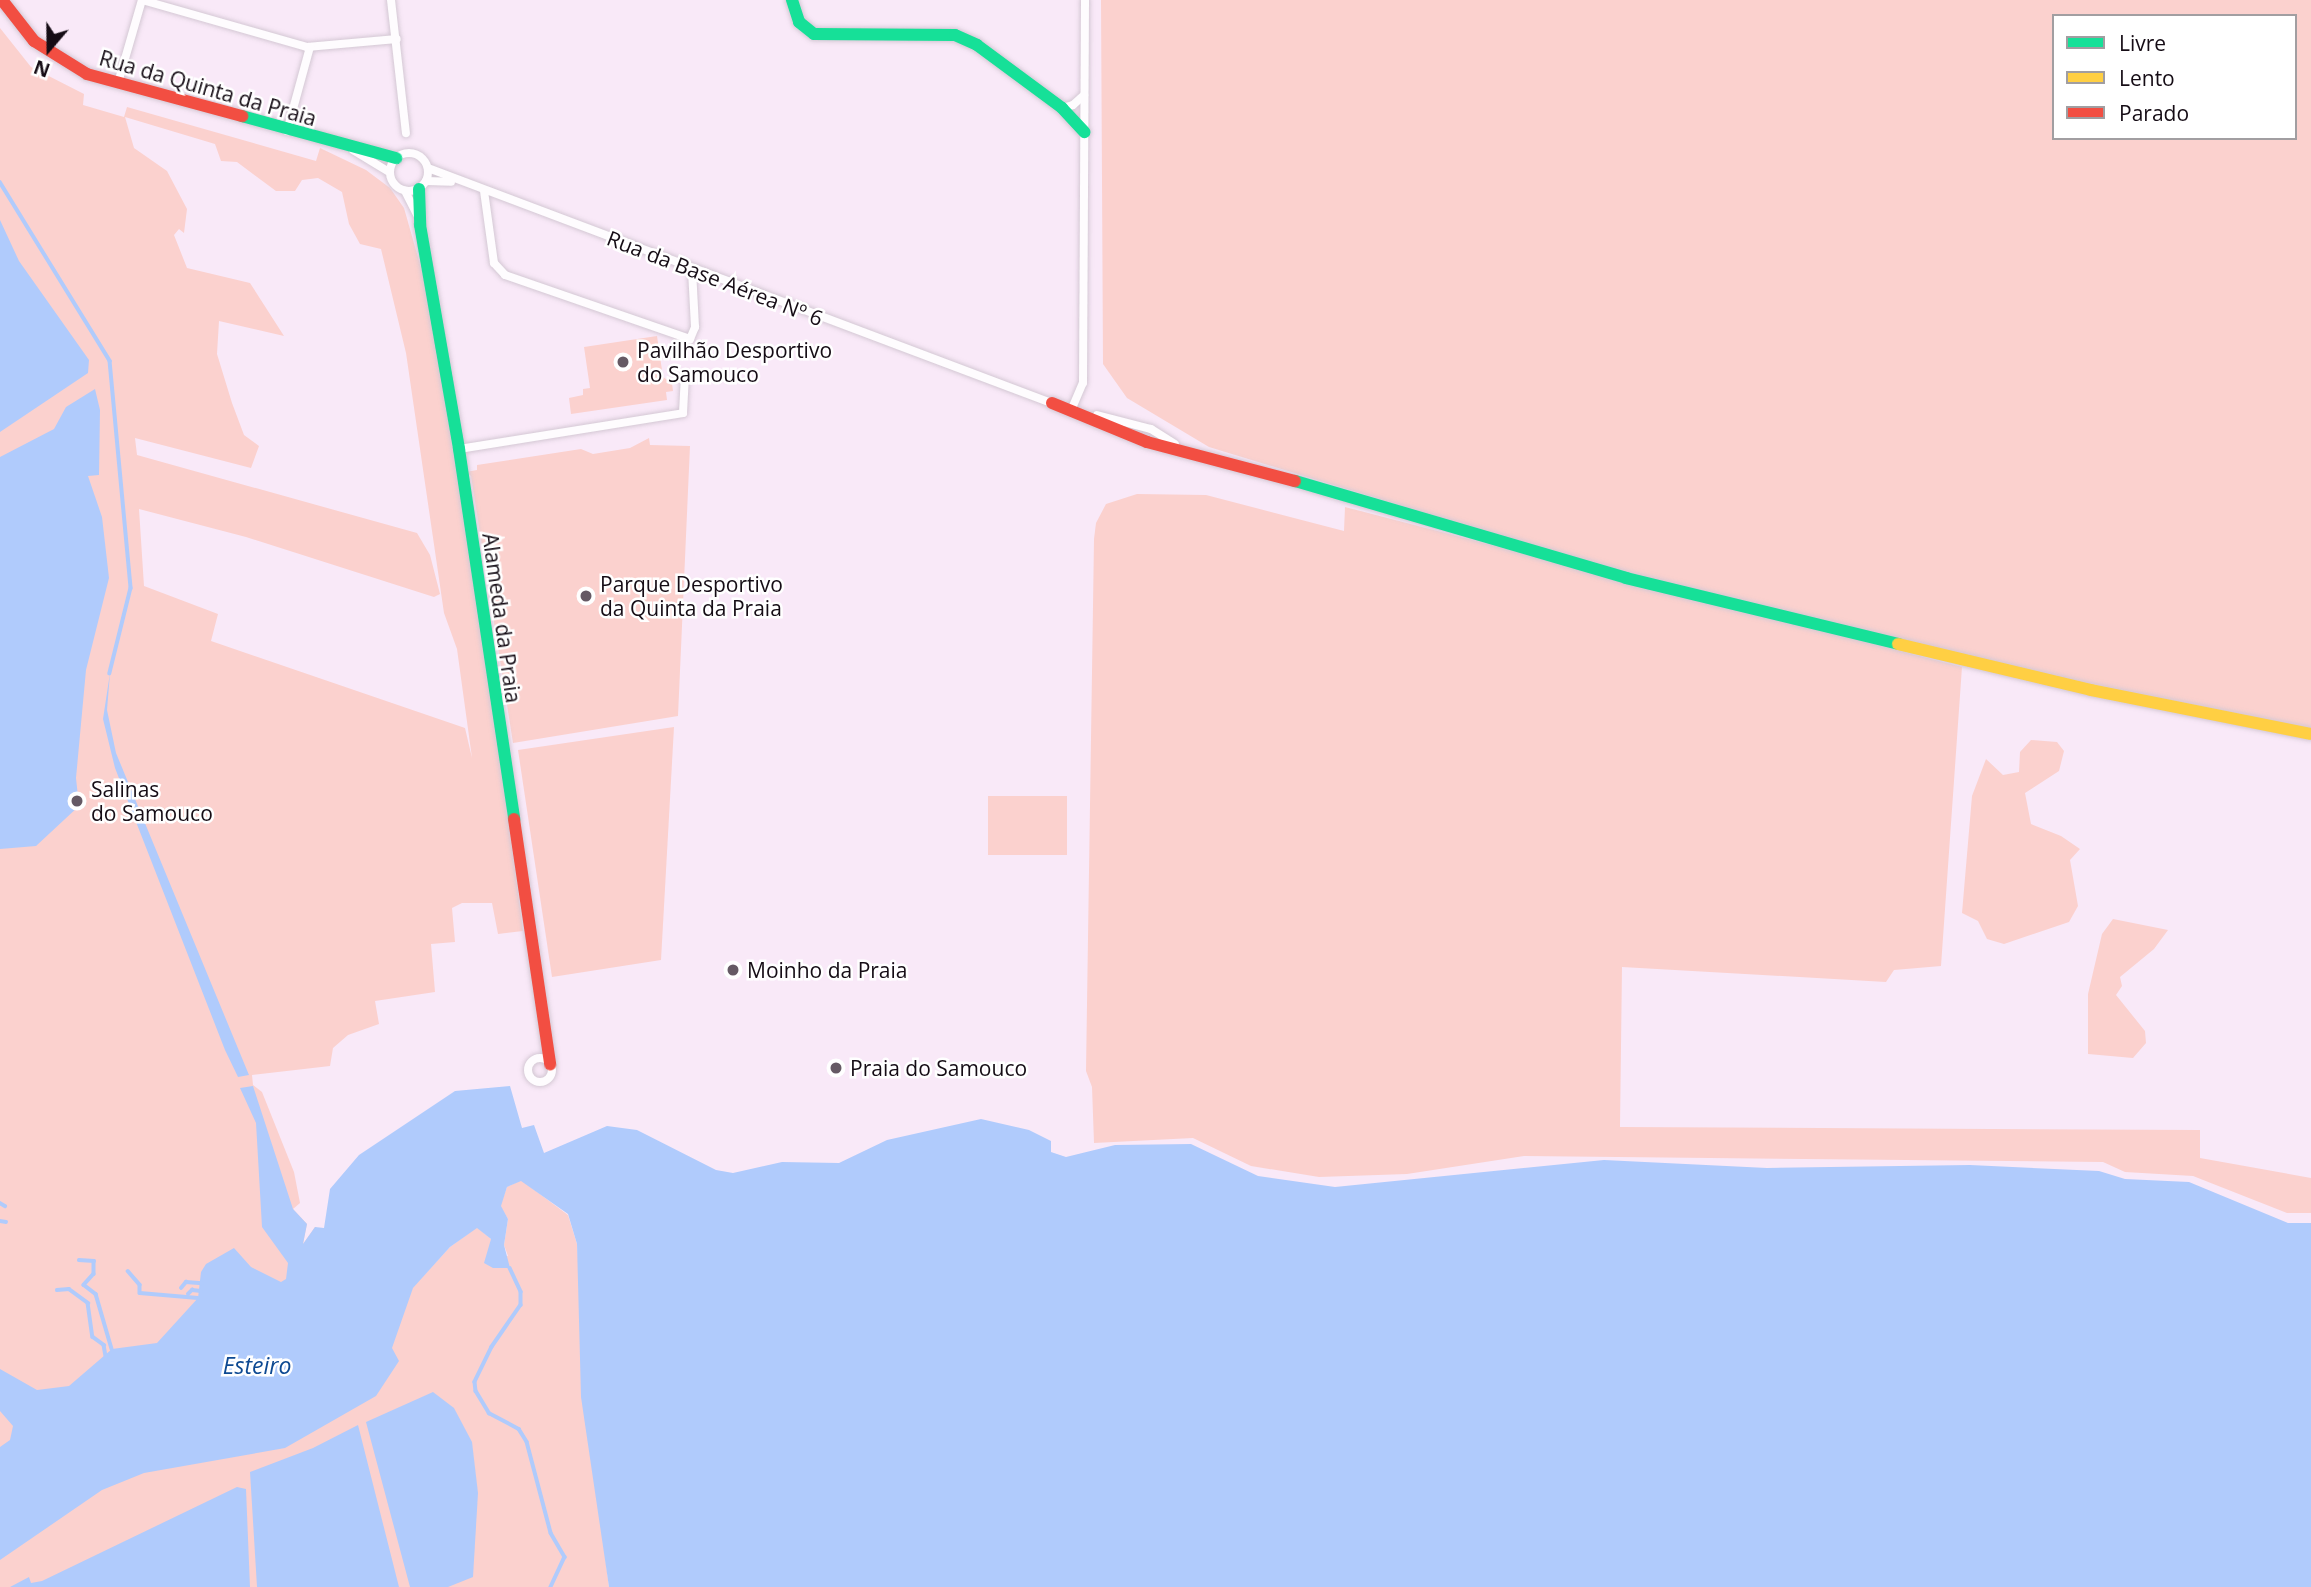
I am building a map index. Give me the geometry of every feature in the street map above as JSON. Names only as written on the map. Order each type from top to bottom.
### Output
[{"type":"street","name":"Rua da Quinta da Praia","points":[[2,0],[25,31],[55,57],[118,83],[287,131],[396,158]]},
{"type":"street","points":[[118,83],[142,0],[310,47],[397,39]]},
{"type":"street","points":[[391,0],[406,133]]},
{"type":"street","points":[[792,0],[799,22],[814,34],[936,31],[955,35],[977,45],[1062,108],[1084,132]]},
{"type":"street","points":[[1073,407],[1083,383],[1085,0]]},
{"type":"street","points":[[287,131],[310,47]]},
{"type":"street","points":[[1062,108],[1073,106],[1084,95]]},
{"type":"street","points":[[347,146],[389,172],[394,184],[405,191],[419,220]]},
{"type":"street","points":[[389,172],[396,158],[417,155],[428,168],[457,182]]},
{"type":"street","points":[[422,185],[428,168]]},
{"type":"street","points":[[405,191],[422,185],[457,182]]},
{"type":"street","name":"Rua da Base Aérea Nº 6","points":[[457,182],[1052,403],[1151,429],[1181,448]]},
{"type":"street","name":"Alameda da Praia","points":[[422,185],[419,220],[459,449],[550,1064]]},
{"type":"street","points":[[484,191],[494,263],[505,275],[690,339],[695,327],[692,270]]},
{"type":"street","points":[[459,449],[683,413],[685,376]]},
{"type":"street","points":[[1052,403],[1139,440],[1181,448],[1547,556],[1801,622],[2091,690],[2311,734]]},
{"type":"street","name":"Alameda da Praia","points":[[533,1060],[544,1044],[544,1022]]},
{"type":"street","points":[[542,1058],[550,1064],[550,1077],[537,1082],[527,1073],[533,1060],[542,1058]]},
{"type":"shaded area","points":[[1101,0],[2311,0],[2311,730],[1969,658],[1586,562],[1209,447],[1127,398],[1103,364]]},
{"type":"shaded area","name":"Salinas do Samouco","points":[[0,28],[31,67],[84,94],[83,105],[124,117],[127,107],[316,161],[320,148],[366,170],[390,188],[404,208],[423,275],[477,578],[523,931],[498,934],[492,903],[462,903],[452,908],[455,942],[431,944],[435,992],[375,1001],[379,1024],[348,1035],[333,1048],[330,1066],[252,1075],[253,1085],[262,1092],[294,1172],[300,1203],[293,1209],[307,1224],[303,1244],[315,1227],[413,1287],[450,1247],[477,1227],[491,1239],[490,1254],[508,1256],[504,1245],[508,1219],[500,1206],[507,1187],[521,1180],[568,1215],[577,1244],[592,1455],[609,1587],[0,1587]],"holes":[[[125,117],[215,144],[221,161],[237,162],[276,191],[295,191],[302,180],[318,178],[342,192],[349,224],[360,244],[381,249],[406,353],[444,613],[457,649],[472,758],[465,728],[211,641],[218,614],[144,586],[139,509],[246,537],[434,597],[440,594],[430,555],[417,533],[137,455],[135,438],[251,468],[259,446],[244,435],[232,403],[217,354],[219,321],[284,336],[250,283],[187,268],[174,235],[179,229],[184,233],[187,209],[167,171],[134,148]]]},
{"type":"shaded area","name":"Pavilhão Desportivo do Samouco","points":[[657,336],[663,377],[672,383],[673,391],[666,392],[667,400],[571,414],[569,398],[583,395],[583,389],[590,388],[584,347]]},
{"type":"shaded area","name":"Parque Desportivo da Quinta da Praia","points":[[649,438],[650,445],[690,446],[678,716],[513,743],[471,476],[466,472],[477,470],[477,465],[581,449],[593,454],[630,448]]},
{"type":"shaded area","points":[[1137,494],[1206,495],[1344,531],[1345,507],[1962,667],[1941,966],[1894,970],[1886,982],[1622,967],[1620,1127],[2200,1130],[2200,1158],[2311,1178],[2311,1213],[2287,1213],[2193,1176],[2125,1172],[2103,1162],[1524,1156],[1407,1174],[1319,1177],[1251,1166],[1193,1138],[1094,1143],[1092,1087],[1086,1071],[1094,539],[1096,523],[1106,504]]},
{"type":"shaded area","points":[[674,727],[661,960],[552,977],[518,750]]},
{"type":"shaded area","points":[[2031,740],[2057,742],[2064,751],[2059,771],[2025,793],[2031,824],[2061,836],[2080,849],[2070,860],[2078,906],[2069,922],[2004,944],[1987,939],[1978,921],[1962,913],[1972,796],[1986,759],[2003,775],[2019,772],[2020,752]]},
{"type":"shaded area","points":[[988,796],[1067,796],[1067,855],[988,855]]},
{"type":"shaded area","points":[[2113,919],[2168,930],[2154,949],[2120,977],[2122,986],[2116,995],[2145,1031],[2146,1043],[2133,1058],[2088,1054],[2088,994],[2102,934]]},
{"type":"water","points":[[0,220],[19,261],[89,360],[88,373],[0,432]]},
{"type":"water","points":[[95,389],[100,410],[99,475],[88,476],[102,517],[109,578],[86,670],[76,778],[79,806],[36,846],[0,849],[0,457],[54,429],[66,407]]},
{"type":"water","points":[[110,673],[107,710],[116,753],[249,1075],[238,1077],[225,1050],[115,768],[103,719]]},
{"type":"water","name":"Esteiro","points":[[253,1086],[293,1209],[307,1224],[303,1244],[315,1227],[324,1228],[330,1189],[359,1155],[455,1091],[510,1086],[522,1128],[534,1125],[544,1153],[607,1126],[637,1130],[716,1170],[733,1173],[782,1162],[839,1163],[887,1140],[981,1119],[1029,1130],[1051,1141],[1051,1152],[1066,1157],[1115,1145],[1191,1144],[1258,1176],[1335,1187],[1604,1160],[1767,1168],[1970,1165],[2099,1171],[2125,1179],[2189,1182],[2288,1223],[2311,1223],[2311,1587],[609,1587],[581,1397],[577,1244],[568,1214],[521,1181],[507,1187],[501,1206],[508,1219],[504,1245],[510,1268],[493,1268],[484,1263],[491,1239],[477,1228],[450,1247],[413,1288],[392,1348],[399,1361],[376,1396],[285,1448],[144,1473],[102,1490],[0,1560],[0,1447],[10,1440],[13,1426],[0,1411],[0,1369],[37,1390],[69,1386],[112,1349],[157,1343],[198,1298],[201,1272],[206,1264],[234,1248],[251,1267],[281,1282],[286,1279],[288,1263],[262,1227],[256,1123],[240,1088]]},
{"type":"water","points":[[433,1392],[454,1408],[472,1442],[478,1493],[473,1577],[448,1587],[410,1587],[366,1422]]},
{"type":"water","points":[[358,1425],[399,1587],[257,1587],[250,1472],[313,1448]]},
{"type":"water","points":[[237,1487],[246,1489],[250,1587],[10,1587],[29,1577],[31,1583],[42,1581]]},
{"type":"waterway","points":[[0,182],[110,361],[131,588],[110,673]]},
{"type":"waterway","points":[[0,1203],[5,1206]]},
{"type":"waterway","points":[[0,1221],[6,1222]]},
{"type":"waterway","points":[[79,1260],[94,1261],[94,1274],[84,1285],[96,1294],[112,1349]]},
{"type":"waterway","points":[[510,1268],[521,1292],[521,1305],[492,1347],[475,1382],[476,1391],[489,1413],[519,1429],[527,1442],[551,1533],[565,1557],[551,1587]]},
{"type":"waterway","points":[[128,1271],[140,1285],[140,1293],[198,1298]]},
{"type":"waterway","points":[[181,1288],[186,1282],[202,1283]]},
{"type":"waterway","points":[[57,1290],[69,1289],[88,1303],[93,1337],[104,1345],[106,1356]]},
{"type":"waterway","points":[[188,1294],[192,1290],[201,1291]]},
{"type":"traffic: fast","points":[[792,0],[799,22],[814,34],[955,35],[977,45],[1062,108],[1084,132]]},
{"type":"traffic: fast","points":[[242,116],[396,158]]},
{"type":"traffic: fast","points":[[419,189],[420,225],[459,449],[514,819]]},
{"type":"traffic: fast","points":[[1295,481],[1626,578],[1898,644]]},
{"type":"traffic: slow","points":[[1898,644],[2091,690],[2311,734]]},
{"type":"traffic: jam","points":[[2,0],[34,41],[87,74],[242,116]]},
{"type":"traffic: jam","points":[[1052,403],[1147,442],[1295,481]]},
{"type":"traffic: jam","points":[[514,819],[550,1064]]},
{"type":"place","name":"Pavilhão Desportivo do Samouco","points":[[623,362]]},
{"type":"place","name":"Parque Desportivo da Quinta da Praia","points":[[586,596]]},
{"type":"place","name":"Salinas do Samouco","points":[[77,801]]},
{"type":"place","name":"Moinho da Praia","points":[[733,970]]},
{"type":"place","name":"Praia do Samouco","points":[[836,1068]]}]
